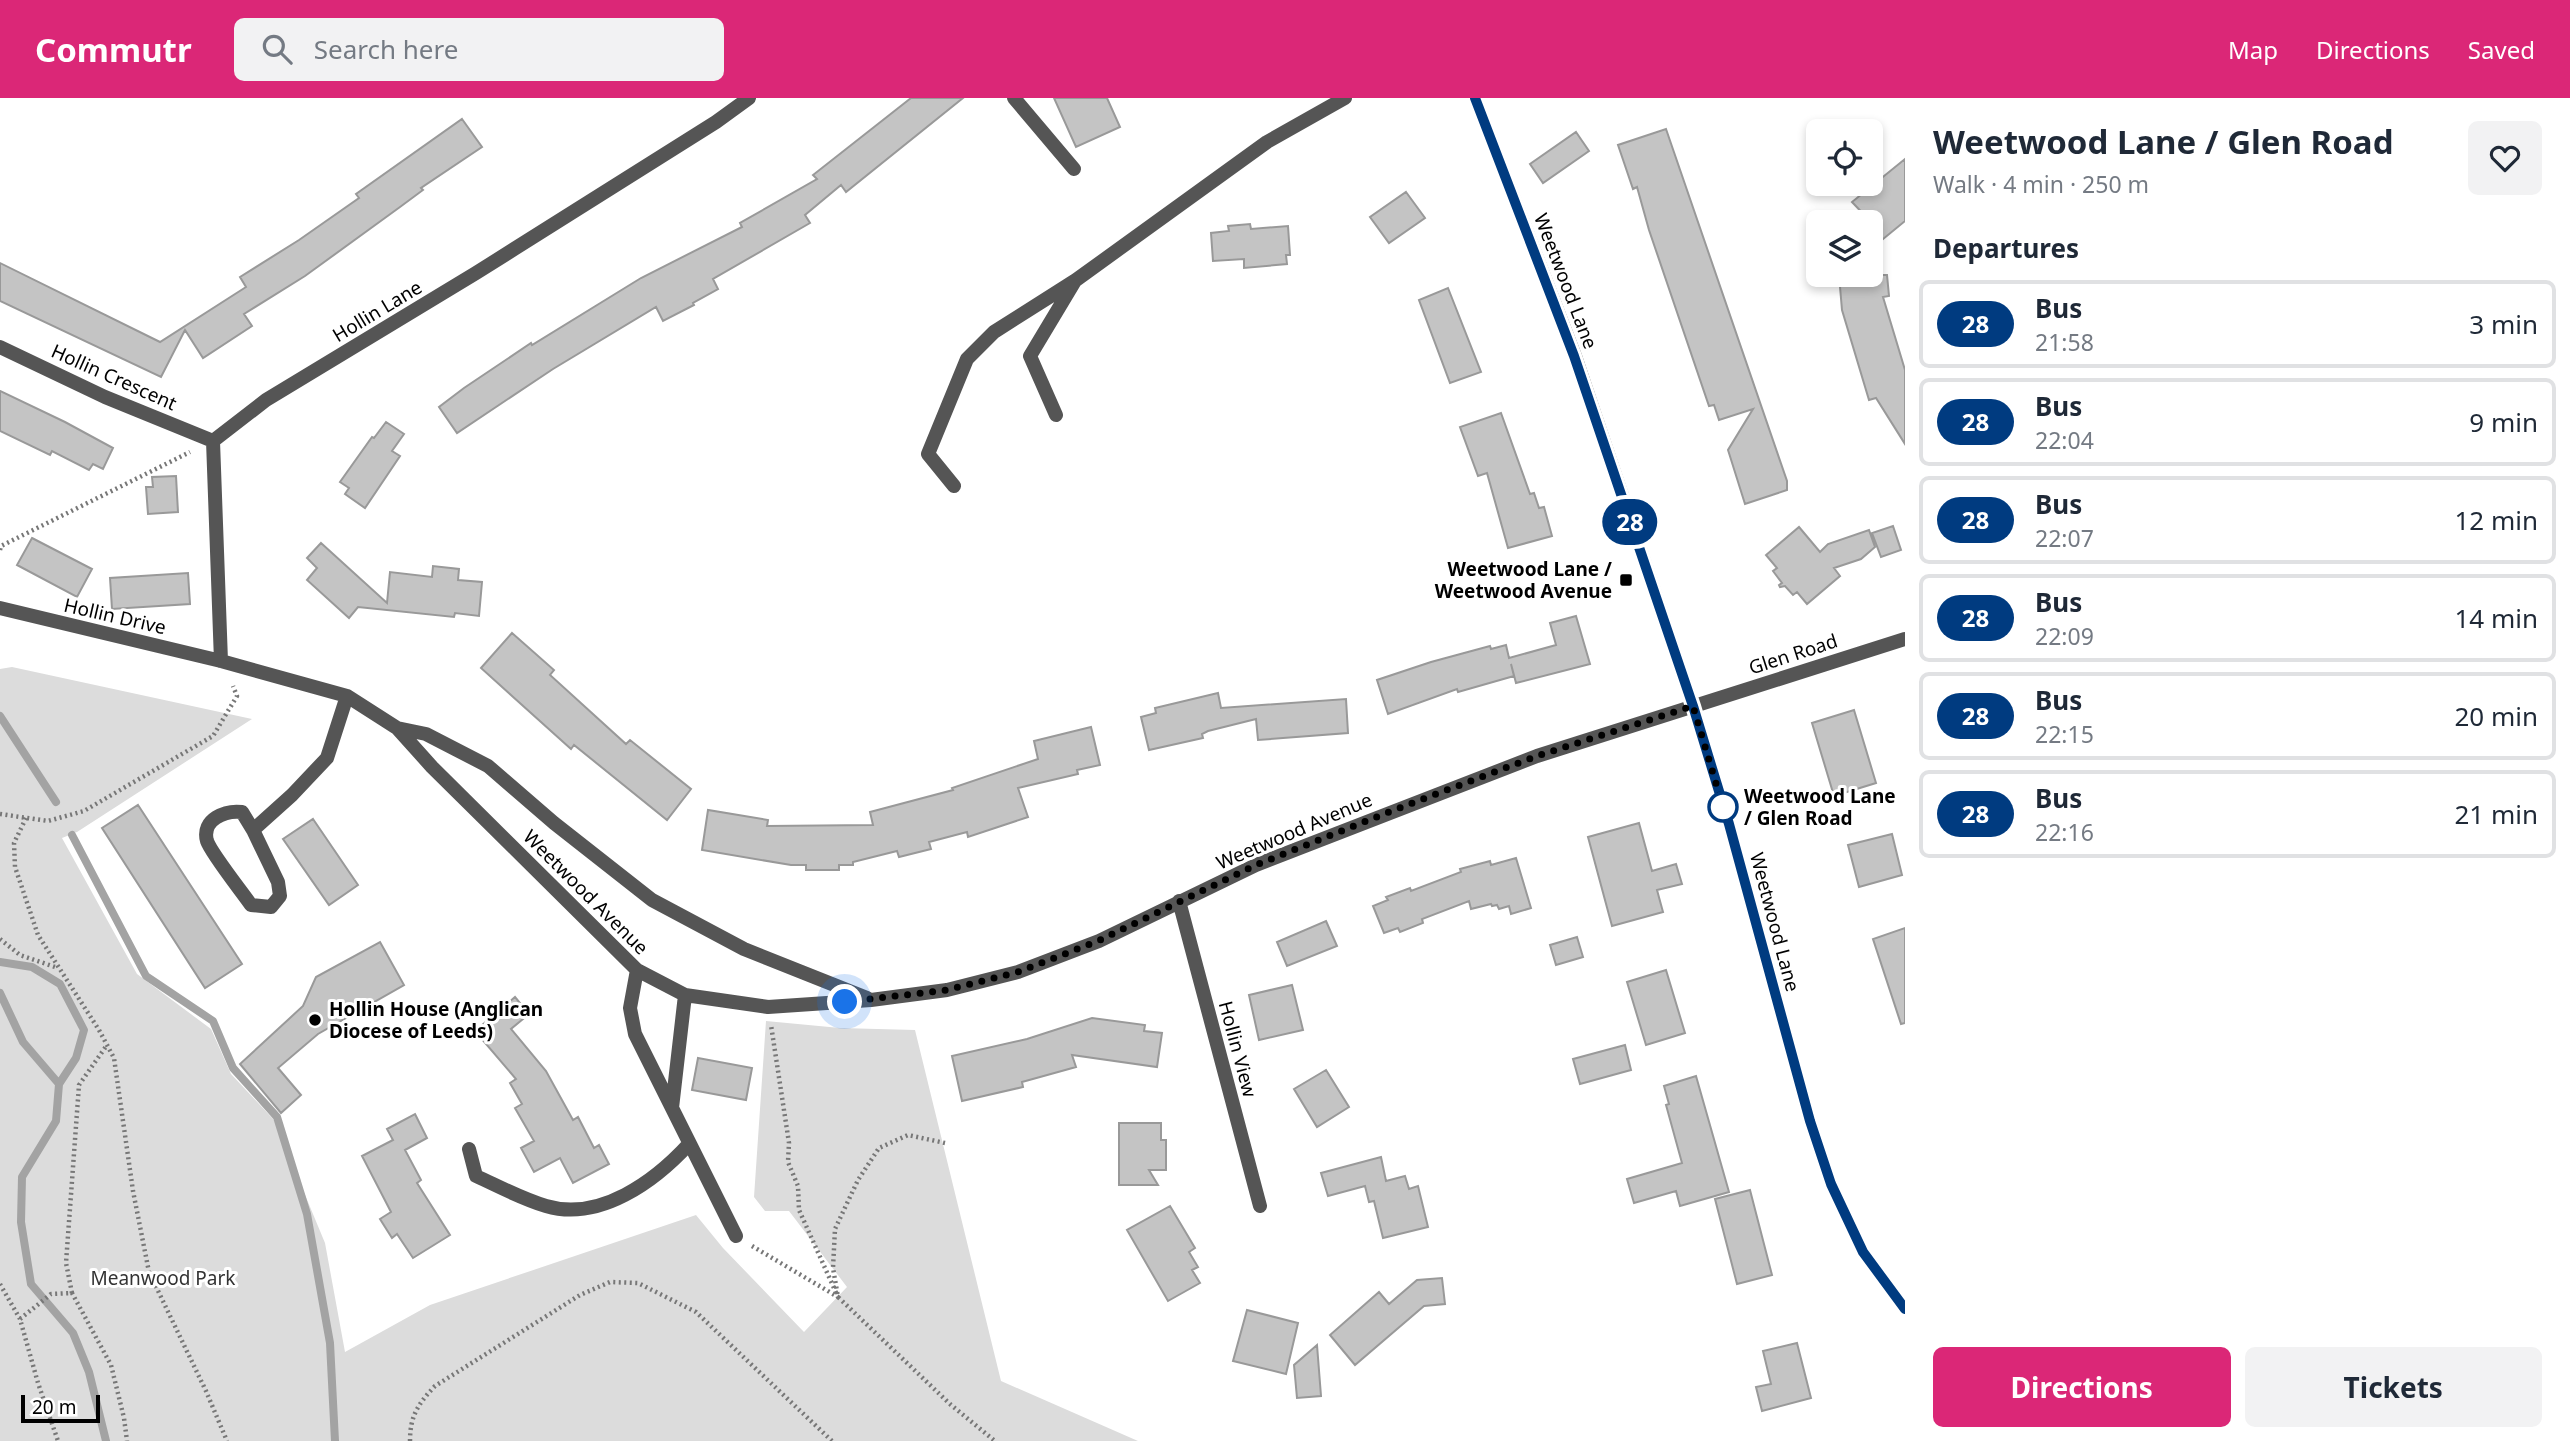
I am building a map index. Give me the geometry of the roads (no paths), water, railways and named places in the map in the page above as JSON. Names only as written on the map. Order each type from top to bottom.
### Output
[{"type":"street","name":"Hollin Lane","points":[[213,441],[266,400],[476,274],[716,122],[749,98]]},
{"type":"street","points":[[1014,98],[1074,169]]},
{"type":"street","points":[[954,486],[928,453],[967,359],[994,332],[1076,280],[1267,142],[1345,98]]},
{"type":"street","name":"Weetwood Lane","points":[[1475,98],[1574,356],[1693,706],[1729,824],[1810,1121],[1831,1184],[1863,1252],[1905,1309]]},
{"type":"street","points":[[1056,415],[1030,356],[1076,280]]},
{"type":"street","name":"Hollin Crescent","points":[[0,346],[105,397],[213,441]]},
{"type":"street","points":[[213,441],[221,660]]},
{"type":"street","name":"Hollin Drive","points":[[0,608],[221,660]]},
{"type":"street","name":"Glen Road","points":[[1693,706],[1905,639]]},
{"type":"street","name":"Weetwood Avenue","points":[[221,660],[347,696],[397,728],[637,970],[685,995],[768,1007],[871,1000],[947,990],[1018,972],[1098,941],[1256,865],[1394,810],[1537,756],[1693,706]]},
{"type":"street","points":[[254,830],[327,758],[347,696]]},
{"type":"street","name":"Weetwood Avenue","points":[[397,728],[426,734],[488,766],[554,823],[652,900],[744,948],[871,1000]]},
{"type":"street","points":[[229,811],[242,812],[254,830],[278,881],[280,896],[271,907],[251,905],[207,841],[208,826],[217,816],[229,811]]},
{"type":"street","name":"Hollin View","points":[[1179,901],[1260,1206]]},
{"type":"street","points":[[637,970],[629,1008],[635,1034],[736,1237]]},
{"type":"street","points":[[671,1109],[685,995]]},
{"type":"street","points":[[469,1149],[476,1176],[548,1207],[575,1209],[597,1205],[645,1184],[673,1162],[689,1144]]},
{"type":"waterway","points":[[0,716],[56,802]]},
{"type":"waterway","points":[[72,835],[146,976],[213,1021],[233,1068],[277,1117],[307,1214],[330,1343],[335,1441]]},
{"type":"waterway","points":[[0,962],[32,967],[60,984],[84,1030],[76,1058],[59,1084]]},
{"type":"waterway","points":[[0,993],[23,1042],[59,1084],[56,1121],[22,1177],[21,1222],[31,1284],[73,1333],[89,1372],[106,1441]]},
{"type":"place","name":"Weetwood Lane / Weetwood Avenue","points":[[1626,580]]},
{"type":"place","name":"Weetwood Lane / Glen Road","points":[[1723,807]]},
{"type":"place","name":"Hollin House (Anglican Diocese of Leeds)","points":[[315,1020]]},
{"type":"park label","name":"Meanwood Park","points":[[163,1278]]}]
